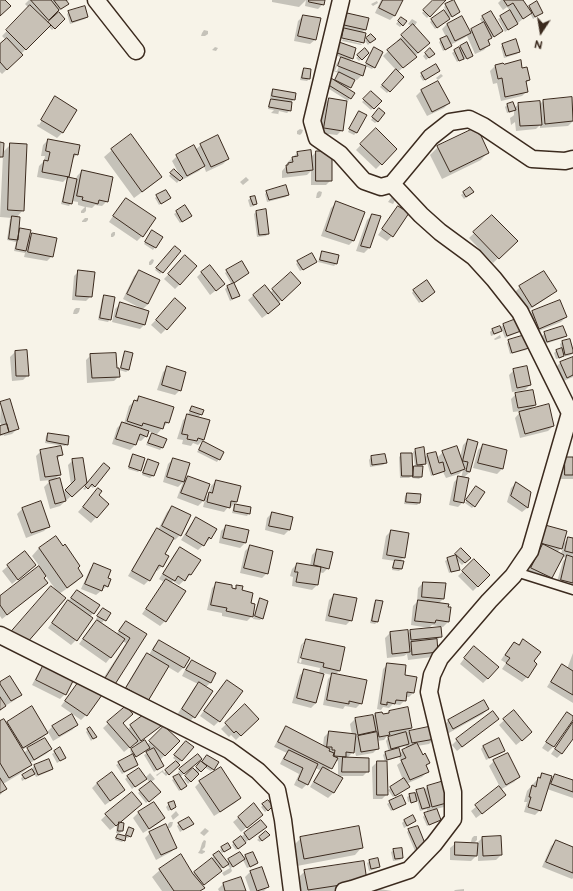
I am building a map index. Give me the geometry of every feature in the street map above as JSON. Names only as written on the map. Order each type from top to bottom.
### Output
[{"type":"street","points":[[96,0],[136,51]]},
{"type":"street","points":[[341,0],[312,121],[317,138],[340,154],[364,181],[380,187],[392,184],[431,137],[450,122],[469,119],[484,126],[532,159],[565,162],[573,159]]},
{"type":"street","points":[[344,891],[409,870],[434,844],[453,820],[453,792],[429,692],[432,675],[440,658],[513,576],[530,551],[571,412],[520,312],[494,279],[474,257],[440,232],[421,215],[392,184]]},
{"type":"street","points":[[0,635],[229,750],[258,771],[277,790],[283,820],[292,891]]},
{"type":"lane","points":[[516,572],[573,590]]},
{"type":"building","points":[[5,0],[11,6],[0,16],[0,1]]},
{"type":"building","points":[[31,0],[51,0],[59,10],[49,20]]},
{"type":"building","points":[[54,0],[66,0],[69,4],[61,9]]},
{"type":"building","points":[[309,0],[325,0],[324,5],[309,2]]},
{"type":"building","points":[[383,0],[403,0],[395,16],[379,8]]},
{"type":"building","points":[[433,0],[446,0],[430,17],[423,10]]},
{"type":"building","points":[[454,0],[460,12],[452,17],[445,4]]},
{"type":"building","points":[[504,0],[523,0],[532,13],[523,19],[513,3],[508,6]]},
{"type":"building","points":[[537,1],[543,13],[535,17],[529,6]]},
{"type":"building","points":[[30,5],[51,25],[26,50],[6,30]]},
{"type":"building","points":[[85,6],[88,17],[72,22],[68,11]]},
{"type":"building","points":[[444,10],[450,19],[437,28],[431,19]]},
{"type":"building","points":[[510,10],[518,24],[508,30],[500,16]]},
{"type":"building","points":[[491,11],[503,31],[494,37],[482,16]]},
{"type":"building","points":[[59,12],[65,19],[55,29],[48,22]]},
{"type":"building","points":[[347,13],[369,18],[366,30],[344,25]]},
{"type":"building","points":[[303,15],[321,18],[316,40],[298,36]]},
{"type":"building","points":[[462,16],[471,33],[455,41],[447,24]]},
{"type":"building","points":[[401,17],[407,21],[403,26],[398,21]]},
{"type":"building","points":[[484,22],[492,38],[488,40],[490,45],[480,50],[471,29]]},
{"type":"building","points":[[413,24],[430,43],[418,53],[401,35]]},
{"type":"building","points":[[344,28],[366,33],[364,43],[342,38]]},
{"type":"building","points":[[371,34],[376,39],[370,43],[366,38]]},
{"type":"building","points":[[447,36],[452,46],[445,50],[440,39]]},
{"type":"building","points":[[7,38],[23,55],[7,70],[0,62],[0,44]]},
{"type":"building","points":[[401,39],[417,57],[403,68],[387,50]]},
{"type":"building","points":[[516,39],[520,52],[506,56],[502,44]]},
{"type":"building","points":[[339,42],[356,48],[353,59],[335,52]]},
{"type":"building","points":[[467,42],[473,56],[467,59],[460,46]]},
{"type":"building","points":[[374,47],[383,52],[375,68],[366,63]]},
{"type":"building","points":[[459,47],[464,59],[459,61],[454,50]]},
{"type":"building","points":[[365,48],[369,53],[362,60],[357,55]]},
{"type":"building","points":[[430,48],[435,54],[429,58],[425,53]]},
{"type":"building","points":[[341,57],[366,66],[363,76],[338,66]]},
{"type":"building","points":[[521,60],[522,68],[527,67],[530,80],[526,81],[528,92],[505,97],[502,78],[498,79],[495,65]]},
{"type":"building","points":[[436,64],[440,71],[425,80],[421,73]]},
{"type":"building","points":[[304,68],[311,69],[310,79],[302,78]]},
{"type":"building","points":[[396,69],[404,77],[390,92],[382,85]]},
{"type":"building","points":[[339,72],[355,80],[351,88],[335,80]]},
{"type":"building","points":[[331,78],[355,93],[351,99],[327,84]]},
{"type":"building","points":[[438,81],[450,103],[432,112],[421,90]]},
{"type":"building","points":[[273,89],[296,93],[295,100],[272,96]]},
{"type":"building","points":[[371,91],[382,101],[374,109],[363,99]]},
{"type":"building","points":[[55,96],[77,110],[63,133],[41,120]]},
{"type":"building","points":[[572,97],[573,121],[545,124],[543,100]]},
{"type":"building","points":[[329,98],[347,101],[343,131],[324,128]]},
{"type":"building","points":[[271,99],[292,102],[291,111],[269,107]]},
{"type":"building","points":[[540,101],[542,125],[520,126],[518,103]]},
{"type":"building","points":[[513,102],[516,110],[509,112],[507,104]]},
{"type":"building","points":[[379,108],[385,113],[378,122],[372,117]]},
{"type":"building","points":[[359,111],[367,115],[357,133],[349,129]]},
{"type":"building","points":[[477,127],[489,153],[450,172],[437,146]]},
{"type":"building","points":[[376,128],[397,149],[382,165],[360,144]]},
{"type":"building","points":[[131,134],[162,177],[142,192],[111,149]]},
{"type":"building","points":[[218,135],[229,159],[211,167],[200,144]]},
{"type":"building","points":[[48,139],[80,145],[78,155],[74,154],[69,177],[42,172],[44,160],[48,161],[50,152],[46,151]]},
{"type":"building","points":[[0,142],[4,143],[3,157],[0,157]]},
{"type":"building","points":[[10,143],[27,144],[24,211],[8,210]]},
{"type":"building","points":[[194,145],[205,166],[187,176],[176,155]]},
{"type":"building","points":[[311,150],[313,170],[287,173],[286,165],[293,162],[292,157],[298,156],[297,152]]},
{"type":"building","points":[[316,151],[332,151],[332,181],[316,181]]},
{"type":"building","points":[[174,169],[183,178],[180,181],[170,173]]},
{"type":"building","points":[[82,170],[113,177],[108,202],[99,200],[98,204],[82,200],[83,197],[77,196]]},
{"type":"building","points":[[68,177],[77,179],[72,204],[63,202]]},
{"type":"building","points":[[286,185],[289,195],[269,200],[266,191]]},
{"type":"building","points":[[470,187],[474,192],[466,197],[463,192]]},
{"type":"building","points":[[166,190],[171,198],[161,204],[156,195]]},
{"type":"building","points":[[255,196],[257,204],[253,205],[250,197]]},
{"type":"building","points":[[126,198],[156,218],[143,237],[113,216]]},
{"type":"building","points":[[336,201],[365,212],[354,241],[326,231]]},
{"type":"building","points":[[185,205],[192,216],[182,222],[176,211]]},
{"type":"building","points":[[398,206],[409,213],[393,237],[382,229]]},
{"type":"building","points":[[266,209],[269,234],[259,235],[256,211]]},
{"type":"building","points":[[372,214],[381,216],[370,248],[361,246]]},
{"type":"building","points":[[492,215],[518,241],[499,259],[473,232]]},
{"type":"building","points":[[12,216],[20,217],[18,240],[9,239]]},
{"type":"building","points":[[20,228],[31,230],[26,251],[16,249]]},
{"type":"building","points":[[152,230],[163,237],[156,248],[145,242]]},
{"type":"building","points":[[32,233],[57,238],[53,257],[28,252]]},
{"type":"building","points":[[175,246],[181,251],[163,273],[156,268]]},
{"type":"building","points":[[322,251],[339,255],[337,264],[320,260]]},
{"type":"building","points":[[312,253],[317,262],[303,270],[297,261]]},
{"type":"building","points":[[185,255],[197,266],[180,285],[168,274]]},
{"type":"building","points":[[242,261],[249,273],[234,283],[226,270]]},
{"type":"building","points":[[210,265],[225,284],[216,291],[201,272]]},
{"type":"building","points":[[78,270],[95,272],[92,297],[76,296]]},
{"type":"building","points":[[139,270],[160,280],[148,304],[127,294]]},
{"type":"building","points":[[544,271],[557,291],[532,307],[519,286]]},
{"type":"building","points":[[291,272],[301,283],[282,301],[272,289]]},
{"type":"building","points":[[427,280],[435,292],[422,302],[413,290]]},
{"type":"building","points":[[234,283],[240,296],[232,299],[227,286]]},
{"type":"building","points":[[265,285],[280,304],[268,314],[253,295]]},
{"type":"building","points":[[104,295],[115,297],[111,320],[100,318]]},
{"type":"building","points":[[175,298],[186,308],[167,330],[156,320]]},
{"type":"building","points":[[560,300],[567,317],[539,329],[532,311]]},
{"type":"building","points":[[120,302],[149,311],[145,325],[116,317]]},
{"type":"building","points":[[516,319],[521,331],[507,336],[503,324]]},
{"type":"building","points":[[500,326],[502,331],[494,334],[492,329]]},
{"type":"building","points":[[563,326],[567,336],[547,342],[544,332]]},
{"type":"building","points":[[525,335],[529,348],[512,353],[508,340]]},
{"type":"building","points":[[570,339],[573,353],[565,355],[562,341]]},
{"type":"building","points":[[562,348],[564,356],[559,358],[556,350]]},
{"type":"building","points":[[27,350],[29,376],[16,376],[15,351]]},
{"type":"building","points":[[125,351],[133,353],[129,370],[121,368]]},
{"type":"building","points":[[116,353],[117,368],[119,368],[120,377],[92,378],[90,354]]},
{"type":"building","points":[[573,357],[573,375],[567,378],[560,362]]},
{"type":"building","points":[[167,366],[186,372],[181,391],[162,385]]},
{"type":"building","points":[[527,366],[531,385],[517,388],[513,369]]},
{"type":"building","points":[[533,390],[536,405],[518,408],[515,393]]},
{"type":"building","points":[[139,396],[174,407],[169,423],[165,422],[163,429],[143,423],[142,426],[127,421],[134,400],[137,401]]},
{"type":"building","points":[[10,399],[19,429],[9,432],[0,402]]},
{"type":"building","points":[[549,404],[554,426],[525,434],[519,412]]},
{"type":"building","points":[[192,406],[204,410],[202,415],[190,411]]},
{"type":"building","points":[[187,414],[210,420],[204,440],[198,438],[197,441],[187,439],[188,435],[182,434]]},
{"type":"building","points":[[122,422],[149,431],[147,437],[140,434],[136,445],[116,439]]},
{"type":"building","points":[[7,424],[9,432],[0,435],[0,426]]},
{"type":"building","points":[[48,433],[69,436],[68,445],[47,441]]},
{"type":"building","points":[[152,433],[167,439],[163,448],[148,443]]},
{"type":"building","points":[[468,439],[478,442],[470,472],[466,471],[468,462],[463,461]]},
{"type":"building","points":[[203,441],[224,452],[220,460],[199,450]]},
{"type":"building","points":[[483,444],[507,450],[503,469],[478,463]]},
{"type":"building","points":[[61,446],[63,455],[57,456],[61,475],[45,477],[40,450]]},
{"type":"building","points":[[457,446],[465,469],[451,474],[442,451]]},
{"type":"building","points":[[424,447],[426,464],[417,465],[415,449]]},
{"type":"building","points":[[436,452],[439,463],[443,462],[445,471],[433,475],[427,454]]},
{"type":"building","points":[[401,453],[412,453],[413,476],[402,476]]},
{"type":"building","points":[[133,454],[145,458],[141,471],[129,467]]},
{"type":"building","points":[[385,454],[387,463],[372,465],[371,456]]},
{"type":"building","points":[[565,457],[573,457],[573,475],[565,475]]},
{"type":"building","points":[[83,458],[87,483],[72,497],[65,490],[75,480],[72,459]]},
{"type":"building","points":[[173,458],[190,463],[184,482],[167,477]]},
{"type":"building","points":[[148,459],[159,463],[154,476],[143,473]]},
{"type":"building","points":[[104,463],[110,468],[95,487],[92,484],[88,489],[85,486]]},
{"type":"building","points":[[414,466],[423,466],[422,477],[413,477]]},
{"type":"building","points":[[188,476],[210,484],[204,501],[181,493]]},
{"type":"building","points":[[458,476],[469,478],[464,503],[454,501]]},
{"type":"building","points":[[60,478],[66,501],[55,504],[49,481]]},
{"type":"building","points":[[216,480],[241,486],[237,502],[231,501],[230,508],[207,502],[209,492],[212,493]]},
{"type":"building","points":[[516,482],[531,492],[528,508],[511,496]]},
{"type":"building","points":[[476,486],[485,492],[475,507],[466,500]]},
{"type":"building","points":[[98,488],[102,491],[99,495],[109,504],[97,518],[83,507]]},
{"type":"building","points":[[407,493],[421,494],[420,503],[406,502]]},
{"type":"building","points":[[41,501],[50,527],[31,533],[22,508]]},
{"type":"building","points":[[235,504],[251,507],[250,514],[234,511]]},
{"type":"building","points":[[172,506],[191,515],[181,536],[162,526]]},
{"type":"building","points":[[272,512],[293,517],[290,530],[269,526]]},
{"type":"building","points":[[196,517],[217,529],[211,539],[209,537],[204,546],[186,535]]},
{"type":"building","points":[[226,525],[249,530],[246,543],[223,538]]},
{"type":"building","points":[[545,525],[567,531],[562,549],[540,543]]},
{"type":"building","points":[[157,528],[174,538],[165,554],[169,556],[163,567],[159,565],[150,581],[132,571]]},
{"type":"building","points":[[391,530],[409,533],[405,558],[387,555]]},
{"type":"building","points":[[56,536],[63,546],[65,544],[80,566],[78,568],[83,576],[67,588],[39,548]]},
{"type":"building","points":[[568,537],[573,538],[573,553],[565,551]]},
{"type":"building","points":[[543,544],[564,555],[552,578],[531,568]]},
{"type":"building","points":[[250,545],[273,551],[268,574],[244,568]]},
{"type":"building","points":[[180,547],[201,560],[185,581],[178,576],[175,581],[163,574]]},
{"type":"building","points":[[461,548],[471,558],[465,563],[455,554]]},
{"type":"building","points":[[317,549],[333,552],[329,569],[314,565]]},
{"type":"building","points":[[25,551],[36,565],[18,580],[7,565]]},
{"type":"building","points":[[456,555],[460,570],[451,572],[447,558]]},
{"type":"building","points":[[567,555],[573,557],[573,583],[561,580]]},
{"type":"building","points":[[474,559],[490,575],[478,587],[462,571]]},
{"type":"building","points":[[395,560],[404,561],[402,569],[393,568]]},
{"type":"building","points":[[94,563],[111,570],[108,578],[111,579],[108,587],[104,585],[102,591],[85,584]]},
{"type":"building","points":[[297,563],[321,567],[318,585],[296,582],[298,572],[295,572]]},
{"type":"building","points":[[39,566],[46,576],[44,578],[48,583],[7,615],[0,605],[0,596]]},
{"type":"building","points":[[166,579],[186,591],[166,622],[146,609]]},
{"type":"building","points":[[216,582],[232,585],[232,588],[236,589],[236,585],[243,586],[242,590],[253,593],[251,603],[255,604],[253,617],[226,611],[227,608],[211,605]]},
{"type":"building","points":[[423,582],[446,583],[444,599],[422,597]]},
{"type":"building","points":[[51,586],[66,598],[26,644],[11,632]]},
{"type":"building","points":[[77,590],[100,605],[94,614],[71,598]]},
{"type":"building","points":[[334,594],[357,598],[352,621],[329,616]]},
{"type":"building","points":[[260,598],[268,601],[263,619],[255,616]]},
{"type":"building","points":[[68,600],[93,618],[77,641],[52,623]]},
{"type":"building","points":[[376,600],[383,601],[378,622],[372,621]]},
{"type":"building","points":[[418,600],[449,604],[448,607],[451,607],[449,622],[436,620],[435,623],[415,621]]},
{"type":"building","points":[[103,608],[111,613],[106,621],[97,616]]},
{"type":"building","points":[[97,620],[125,639],[111,658],[83,639]]},
{"type":"building","points":[[126,621],[147,634],[112,689],[102,683],[130,638],[119,631]]},
{"type":"building","points":[[441,627],[442,637],[411,640],[410,630]]},
{"type":"building","points":[[408,630],[410,652],[392,654],[390,632]]},
{"type":"building","points":[[306,639],[345,647],[340,671],[323,667],[324,663],[301,658]]},
{"type":"building","points":[[437,639],[438,652],[412,655],[411,642]]},
{"type":"building","points":[[523,639],[541,652],[534,661],[537,664],[528,678],[506,663],[510,658],[505,655],[514,642],[519,645]]},
{"type":"building","points":[[159,640],[190,658],[184,668],[153,650]]},
{"type":"building","points":[[474,646],[499,667],[488,679],[464,658]]},
{"type":"building","points":[[147,653],[169,666],[148,701],[126,688]]},
{"type":"building","points":[[192,660],[216,673],[211,683],[186,670]]},
{"type":"building","points":[[387,663],[406,665],[405,675],[417,677],[414,693],[407,692],[406,701],[396,700],[395,704],[387,702],[387,705],[381,704]]},
{"type":"building","points":[[44,664],[74,679],[66,695],[36,680]]},
{"type":"building","points":[[562,664],[573,671],[573,695],[551,682]]},
{"type":"building","points":[[304,669],[324,674],[316,703],[297,698]]},
{"type":"building","points":[[332,673],[367,680],[362,704],[349,701],[349,704],[327,700]]},
{"type":"building","points":[[10,676],[22,695],[11,701],[0,684],[0,682]]},
{"type":"building","points":[[80,680],[102,695],[87,716],[65,701]]},
{"type":"building","points":[[227,680],[243,691],[220,722],[204,711]]},
{"type":"building","points":[[199,682],[213,691],[195,718],[182,709]]},
{"type":"building","points":[[0,697],[6,706],[0,710]]},
{"type":"building","points":[[484,700],[489,709],[453,729],[448,720]]},
{"type":"building","points":[[245,704],[259,719],[241,736],[236,731],[234,733],[225,723]]},
{"type":"building","points":[[32,706],[48,733],[23,748],[7,722]]},
{"type":"building","points":[[126,706],[133,714],[123,723],[138,741],[130,748],[107,722]]},
{"type":"building","points":[[408,707],[412,728],[389,732],[390,735],[379,737],[375,713],[389,713],[389,711]]},
{"type":"building","points":[[514,710],[532,732],[522,741],[503,719]]},
{"type":"building","points":[[149,711],[161,726],[141,741],[130,725]]},
{"type":"building","points":[[493,711],[499,719],[462,747],[456,739]]},
{"type":"building","points":[[567,712],[573,716],[573,720],[554,747],[546,742]]},
{"type":"building","points":[[72,714],[78,725],[59,736],[52,726]]},
{"type":"building","points":[[373,715],[376,731],[358,735],[355,718]]},
{"type":"building","points":[[4,719],[32,765],[9,778],[0,763],[0,721]]},
{"type":"building","points":[[573,722],[573,739],[562,754],[555,749]]},
{"type":"building","points":[[164,726],[180,741],[165,756],[149,741]]},
{"type":"building","points":[[286,726],[330,749],[329,751],[334,753],[333,756],[338,758],[332,769],[278,742]]},
{"type":"building","points":[[433,726],[435,739],[412,743],[409,731]]},
{"type":"building","points":[[90,727],[97,737],[93,739],[87,729]]},
{"type":"building","points":[[329,731],[356,734],[354,753],[346,752],[346,757],[334,756],[335,750],[332,750],[332,747],[327,747]]},
{"type":"building","points":[[377,732],[379,749],[361,752],[358,736]]},
{"type":"building","points":[[406,732],[409,744],[391,749],[388,737]]},
{"type":"building","points":[[45,738],[52,749],[34,760],[27,748]]},
{"type":"building","points":[[499,738],[505,751],[489,758],[483,746]]},
{"type":"building","points":[[145,740],[150,748],[136,757],[131,749]]},
{"type":"building","points":[[186,741],[194,747],[182,761],[174,755]]},
{"type":"building","points":[[417,743],[423,755],[425,753],[430,763],[426,765],[429,772],[410,780],[401,760],[406,758],[402,750]]},
{"type":"building","points":[[60,747],[66,758],[60,761],[54,751]]},
{"type":"building","points":[[154,748],[164,766],[157,770],[146,752]]},
{"type":"building","points":[[399,748],[401,756],[387,760],[385,752]]},
{"type":"building","points":[[289,750],[318,764],[308,785],[298,780],[303,768],[284,759]]},
{"type":"building","points":[[508,753],[520,777],[506,785],[493,760]]},
{"type":"building","points":[[133,754],[138,765],[124,772],[118,762]]},
{"type":"building","points":[[198,754],[202,759],[184,774],[179,769]]},
{"type":"building","points":[[207,755],[219,762],[214,770],[202,762]]},
{"type":"building","points":[[343,757],[369,758],[369,772],[342,772]]},
{"type":"building","points":[[49,759],[53,769],[38,775],[34,765]]},
{"type":"building","points":[[176,761],[180,765],[169,775],[165,770]]},
{"type":"building","points":[[201,761],[207,766],[201,772],[196,767]]},
{"type":"building","points":[[377,761],[387,761],[388,795],[377,795]]},
{"type":"building","points":[[221,767],[241,798],[220,812],[199,781]]},
{"type":"building","points":[[323,767],[343,778],[334,793],[314,782]]},
{"type":"building","points":[[139,768],[147,779],[135,787],[127,776]]},
{"type":"building","points":[[193,768],[199,774],[191,782],[185,776]]},
{"type":"building","points":[[32,769],[35,774],[25,779],[22,775]]},
{"type":"building","points":[[112,772],[125,790],[110,801],[97,783]]},
{"type":"building","points":[[542,773],[552,776],[541,811],[528,807],[532,785],[536,787],[538,777],[540,778]]},
{"type":"building","points":[[179,774],[187,786],[181,790],[173,777]]},
{"type":"building","points":[[555,774],[573,780],[573,792],[551,784]]},
{"type":"building","points":[[0,778],[7,789],[0,793]]},
{"type":"building","points":[[404,778],[410,787],[395,796],[390,787]]},
{"type":"building","points":[[151,781],[161,792],[149,802],[139,790]]},
{"type":"building","points":[[444,781],[450,802],[432,807],[427,786]]},
{"type":"building","points":[[499,786],[506,795],[482,814],[475,805]]},
{"type":"building","points":[[424,788],[430,807],[422,809],[416,790]]},
{"type":"building","points":[[132,792],[142,804],[116,826],[105,814]]},
{"type":"building","points":[[415,793],[417,801],[411,803],[409,794]]},
{"type":"building","points":[[402,795],[406,804],[393,810],[389,801]]},
{"type":"building","points":[[268,800],[273,806],[268,811],[262,804]]},
{"type":"building","points":[[174,801],[176,807],[171,810],[168,803]]},
{"type":"building","points":[[154,802],[165,818],[149,829],[138,812]]},
{"type":"building","points":[[254,803],[263,815],[247,828],[238,817]]},
{"type":"building","points":[[437,809],[441,820],[429,825],[424,813]]},
{"type":"building","points":[[413,815],[416,821],[407,826],[404,820]]},
{"type":"building","points":[[189,817],[194,824],[183,830],[178,823]]},
{"type":"building","points":[[261,820],[267,827],[249,840],[244,833]]},
{"type":"building","points":[[119,822],[124,823],[123,831],[118,831]]},
{"type":"building","points":[[166,824],[177,848],[161,855],[149,832]]},
{"type":"building","points":[[359,826],[363,848],[304,859],[300,837]]},
{"type":"building","points":[[418,826],[426,846],[417,849],[408,829]]},
{"type":"building","points":[[129,827],[134,829],[131,837],[126,835]]},
{"type":"building","points":[[266,831],[270,835],[262,841],[259,837]]},
{"type":"building","points":[[118,834],[126,836],[125,841],[116,838]]},
{"type":"building","points":[[241,836],[246,843],[238,849],[233,842]]},
{"type":"building","points":[[501,836],[502,855],[483,856],[482,837]]},
{"type":"building","points":[[556,840],[573,847],[573,873],[546,862]]},
{"type":"building","points":[[455,842],[478,843],[477,856],[455,855]]},
{"type":"building","points":[[228,843],[231,848],[224,852],[221,847]]},
{"type":"building","points":[[402,848],[403,858],[395,859],[393,849]]},
{"type":"building","points":[[219,851],[229,864],[223,868],[213,855]]},
{"type":"building","points":[[240,852],[245,859],[233,867],[228,859]]},
{"type":"building","points":[[253,852],[258,863],[250,867],[245,855]]},
{"type":"building","points":[[181,854],[193,874],[205,888],[200,891],[174,891],[159,869]]},
{"type":"building","points":[[212,858],[222,871],[204,885],[194,872]]},
{"type":"building","points":[[378,858],[380,867],[371,869],[369,860]]},
{"type":"building","points":[[364,861],[367,881],[308,890],[304,870]]},
{"type":"building","points":[[262,867],[269,887],[257,891],[250,871]]},
{"type":"building","points":[[241,877],[246,891],[225,891],[223,883]]}]
